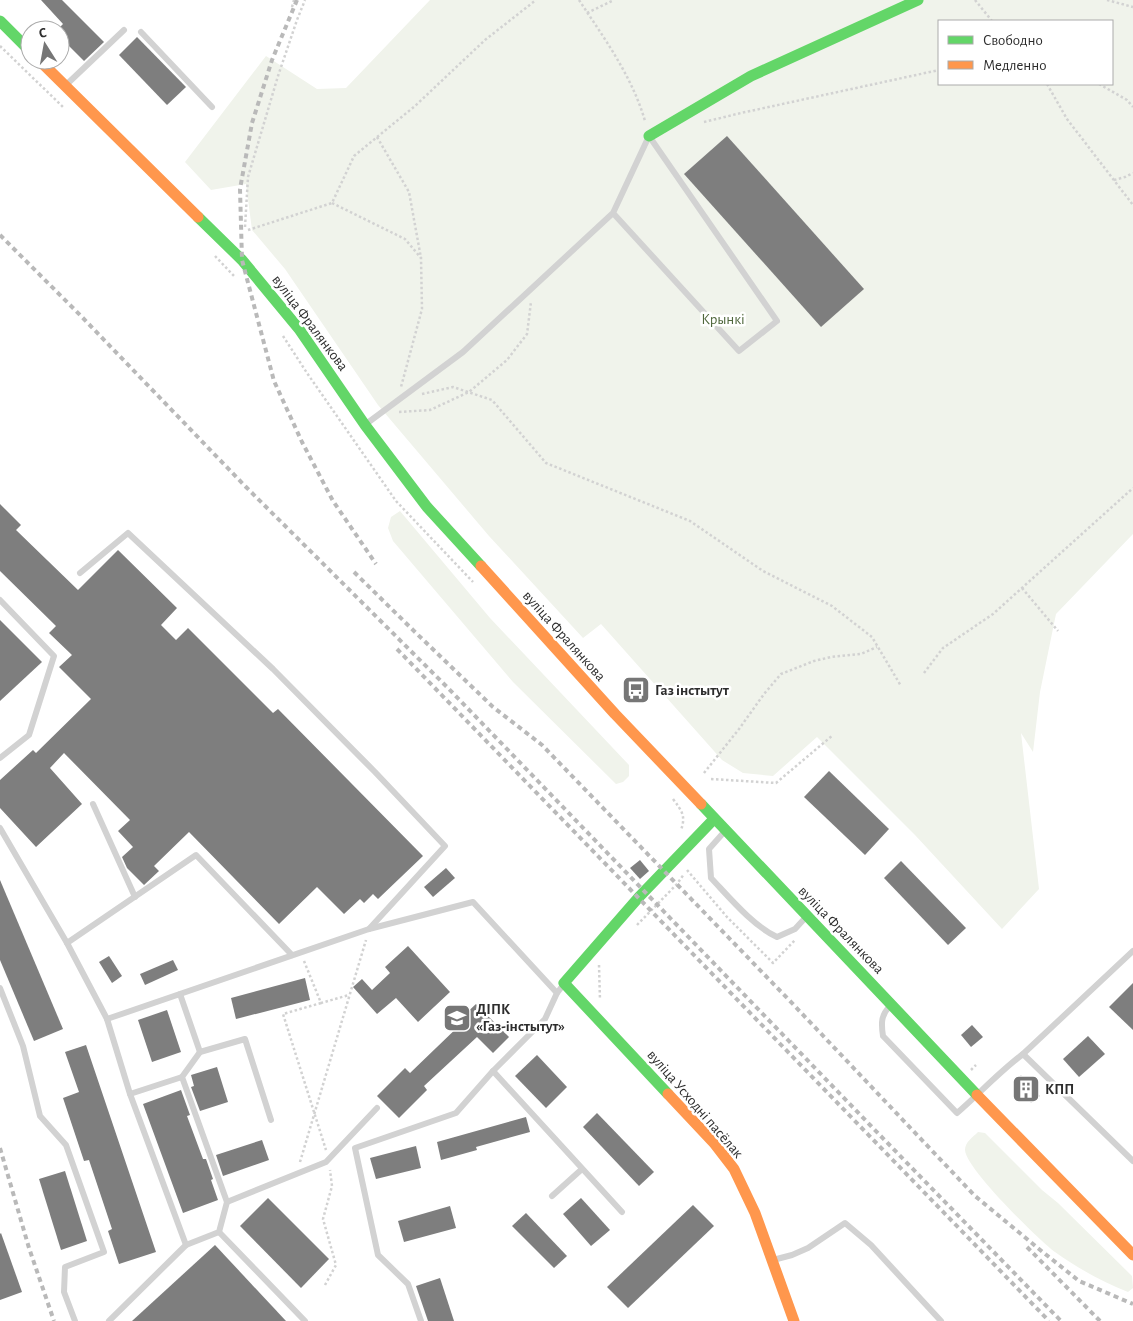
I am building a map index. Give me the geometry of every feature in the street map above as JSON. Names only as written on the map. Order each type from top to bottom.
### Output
[{"type":"main road","points":[[649,136],[751,76],[918,0]]},
{"type":"main road","points":[[0,21],[20,41]]},
{"type":"main road","name":"вуліца Фралянкова","points":[[49,70],[242,260],[299,329],[365,425],[434,514],[615,714],[978,1096],[1133,1255]]},
{"type":"main road","points":[[564,983],[639,897],[714,819]]},
{"type":"main road","name":"вуліца Усходні пасёлак","points":[[564,983],[714,1143],[734,1169],[755,1213],[794,1321]]},
{"type":"lane","points":[[65,86],[124,30]]},
{"type":"lane","points":[[141,32],[212,107]]},
{"type":"lane","points":[[613,213],[739,351],[777,322],[649,136]]},
{"type":"lane","points":[[365,425],[463,352],[613,213],[649,136]]},
{"type":"lane","points":[[80,572],[128,533],[273,669],[445,846],[369,929]]},
{"type":"lane","points":[[0,600],[54,656],[29,735],[0,758]]},
{"type":"lane","points":[[93,804],[135,897]]},
{"type":"lane","points":[[0,828],[67,943],[107,1019],[130,1094],[186,1246]]},
{"type":"lane","points":[[726,831],[709,849],[711,878],[736,905],[767,932],[777,937],[794,929],[807,916]]},
{"type":"lane","points":[[67,943],[196,855],[292,955]]},
{"type":"lane","points":[[107,1019],[369,929],[473,902],[557,993]]},
{"type":"lane","points":[[891,1005],[884,1012],[881,1027],[883,1036],[957,1114],[1133,951]]},
{"type":"lane","points":[[421,1321],[408,1284],[378,1255],[356,1148],[456,1113],[493,1071],[544,1019],[564,983]]},
{"type":"lane","points":[[0,988],[23,1046],[40,1116],[66,1145],[104,1252],[65,1268],[64,1292],[75,1321]]},
{"type":"lane","points":[[180,994],[200,1052]]},
{"type":"lane","points":[[130,1094],[182,1076],[200,1052],[245,1038],[272,1120]]},
{"type":"lane","points":[[1023,1054],[1133,1162]]},
{"type":"lane","points":[[493,1071],[622,1212]]},
{"type":"lane","points":[[182,1076],[227,1202],[219,1232]]},
{"type":"lane","points":[[227,1202],[326,1162],[377,1108]]},
{"type":"lane","points":[[552,1196],[582,1169]]},
{"type":"lane","points":[[773,1260],[808,1248],[845,1223],[871,1244],[941,1321]]},
{"type":"lane","points":[[109,1321],[186,1246],[219,1232]]},
{"type":"lane","points":[[219,1232],[305,1321]]},
{"type":"path","points":[[292,6],[294,0]]},
{"type":"path","points":[[245,227],[248,177],[278,76],[305,0]]},
{"type":"path","points":[[332,202],[354,156],[415,106],[485,40],[536,0]]},
{"type":"path","points":[[579,0],[620,62],[641,108],[649,136]]},
{"type":"path","points":[[587,13],[614,0]]},
{"type":"path","points":[[975,0],[991,20]]},
{"type":"path","points":[[1107,0],[1133,7]]},
{"type":"path","points":[[701,123],[938,70]]},
{"type":"path","points":[[1049,85],[1067,119],[1133,205]]},
{"type":"path","points":[[1101,85],[1127,100],[1133,107]]},
{"type":"path","points":[[377,137],[409,192],[421,258],[422,309],[397,401],[453,387],[492,400],[546,463],[690,521],[763,571],[832,606],[872,637],[901,686]]},
{"type":"path","points":[[1114,180],[1133,173]]},
{"type":"path","points":[[248,230],[332,202],[404,239],[421,258]]},
{"type":"path","points":[[380,414],[430,410],[469,392],[507,360],[528,334],[532,288]]},
{"type":"path","points":[[924,673],[943,648],[993,614],[1133,488]]},
{"type":"path","points":[[1022,588],[1058,631]]},
{"type":"path","points":[[704,773],[781,674],[814,661],[861,654],[878,646]]},
{"type":"path","points":[[711,780],[776,783],[834,734]]},
{"type":"path","points":[[633,929],[677,884],[687,870]]},
{"type":"path","points":[[296,1174],[369,929]]},
{"type":"path","points":[[301,952],[321,1003]]},
{"type":"path","points":[[591,1011],[600,1002],[599,964]]},
{"type":"path","points":[[324,1285],[336,1264],[323,1219],[332,1186],[329,1158],[283,1014],[350,995]]},
{"type":"green space","name":"Крынкі","points":[[430,0],[1133,0],[1133,534],[1056,614],[1040,692],[1033,752],[1021,733],[1039,889],[1002,929],[915,835],[817,737],[773,776],[743,773],[722,760],[601,624],[583,638],[489,536],[378,405],[285,269],[252,230],[246,184],[211,190],[185,162],[266,56],[317,89],[346,88]]},
{"type":"green space","points":[[400,511],[490,618],[629,765],[629,776],[623,782],[616,784],[513,682],[393,541],[388,528],[391,517]]},
{"type":"green space","points":[[978,1132],[985,1133],[1132,1276],[1133,1288],[1128,1292],[1072,1264],[1046,1245],[1019,1219],[989,1187],[968,1159],[965,1147]]},
{"type":"building","points":[[41,0],[62,0],[104,42],[84,61],[70,47],[70,20],[59,20]]},
{"type":"building","points":[[137,37],[186,87],[167,105],[119,55]]},
{"type":"building","points":[[727,136],[864,289],[821,327],[684,174]]},
{"type":"building","points":[[0,504],[21,525],[16,530],[78,590],[118,550],[177,608],[161,625],[176,640],[188,628],[273,713],[278,709],[423,856],[378,899],[373,894],[364,903],[360,899],[344,914],[317,887],[279,924],[189,832],[154,866],[159,871],[144,885],[127,868],[122,857],[133,847],[118,831],[130,820],[64,753],[50,768],[82,804],[36,847],[0,808],[0,780],[33,750],[36,753],[91,699],[59,667],[72,655],[49,633],[56,626],[0,571]]},
{"type":"building","points":[[0,620],[42,662],[0,701]]},
{"type":"building","points":[[829,771],[889,829],[865,855],[804,797]]},
{"type":"building","points":[[640,860],[649,871],[640,879],[630,868]]},
{"type":"building","points":[[901,861],[966,928],[948,945],[884,878]]},
{"type":"building","points":[[446,868],[455,878],[433,897],[424,887]]},
{"type":"building","points":[[0,880],[63,1029],[34,1041],[0,960]]},
{"type":"building","points":[[408,946],[450,992],[418,1022],[396,998],[377,1014],[353,987],[362,979],[372,990],[390,973],[385,967]]},
{"type":"building","points":[[109,956],[122,976],[112,983],[99,962]]},
{"type":"building","points":[[173,960],[178,970],[145,985],[140,974]]},
{"type":"building","points":[[305,978],[310,1000],[236,1019],[231,998]]},
{"type":"building","points":[[1133,983],[1133,1030],[1109,1007]]},
{"type":"building","points":[[476,1004],[509,1037],[493,1053],[477,1037],[424,1086],[427,1090],[399,1118],[377,1096],[405,1068],[410,1073],[463,1022],[460,1019]]},
{"type":"building","points":[[167,1010],[181,1052],[152,1062],[138,1020]]},
{"type":"building","points":[[972,1025],[983,1037],[971,1047],[961,1035]]},
{"type":"building","points":[[1088,1036],[1105,1054],[1079,1077],[1063,1059]]},
{"type":"building","points":[[86,1045],[156,1252],[119,1264],[108,1231],[112,1229],[89,1160],[84,1161],[63,1098],[79,1092],[65,1052]]},
{"type":"building","points":[[537,1055],[567,1087],[546,1108],[515,1076]]},
{"type":"building","points":[[217,1067],[228,1102],[200,1111],[191,1087],[194,1086],[191,1075]]},
{"type":"building","name":"КПП","points":[[1021,1075],[1040,1096],[1031,1103],[1013,1082]]},
{"type":"building","points":[[181,1090],[190,1115],[187,1116],[203,1159],[206,1159],[218,1200],[183,1213],[143,1104]]},
{"type":"building","points":[[597,1113],[654,1172],[639,1186],[583,1127]]},
{"type":"building","points":[[526,1117],[530,1132],[476,1147],[477,1150],[441,1160],[437,1142]]},
{"type":"building","points":[[262,1140],[269,1160],[223,1176],[216,1155]]},
{"type":"building","points":[[416,1146],[421,1168],[376,1179],[370,1158]]},
{"type":"building","points":[[65,1171],[87,1241],[61,1250],[39,1179]]},
{"type":"building","points":[[268,1198],[329,1259],[301,1288],[240,1226]]},
{"type":"building","points":[[581,1198],[610,1230],[591,1246],[563,1214]]},
{"type":"building","points":[[693,1205],[714,1226],[628,1308],[607,1287]]},
{"type":"building","points":[[450,1206],[456,1228],[404,1242],[398,1221]]},
{"type":"building","points":[[526,1213],[567,1256],[554,1268],[512,1226]]},
{"type":"building","points":[[0,1234],[22,1292],[0,1300]]},
{"type":"building","points":[[215,1245],[286,1321],[132,1321]]},
{"type":"building","points":[[440,1278],[454,1321],[428,1321],[416,1286]]},
{"type":"railway","points":[[297,0],[272,60],[252,123],[240,189],[242,260],[274,381],[302,442],[333,501],[376,564]]},
{"type":"railway","points":[[0,235],[246,487],[448,688],[1061,1321]]},
{"type":"railway","points":[[354,572],[493,707],[542,745],[790,1001],[975,1196],[1079,1281],[1133,1304]]},
{"type":"railway","points":[[397,649],[1049,1321]]},
{"type":"railway","points":[[0,1148],[29,1248],[54,1321]]},
{"type":"railway","points":[[1027,1247],[1100,1321]]},
{"type":"traffic: fast","points":[[649,136],[751,76],[918,0]]},
{"type":"traffic: fast","points":[[0,21],[20,41]]},
{"type":"traffic: fast","points":[[198,217],[242,260],[299,329],[365,425],[427,507],[481,566]]},
{"type":"traffic: fast","points":[[701,804],[977,1095]]},
{"type":"traffic: fast","points":[[668,1094],[564,983],[639,897],[714,819]]},
{"type":"traffic: slow","points":[[49,70],[198,217]]},
{"type":"traffic: slow","points":[[481,566],[615,714],[701,804]]},
{"type":"traffic: slow","points":[[668,1094],[714,1143],[734,1169],[755,1213],[794,1321]]},
{"type":"traffic: slow","points":[[977,1095],[1133,1255]]},
{"type":"place","name":"Газ інстытут","points":[[636,690]]},
{"type":"place","name":"ДІПК «Газ-інстытут»","points":[[457,1018]]},
{"type":"place","name":"КПП","points":[[1026,1089]]}]
